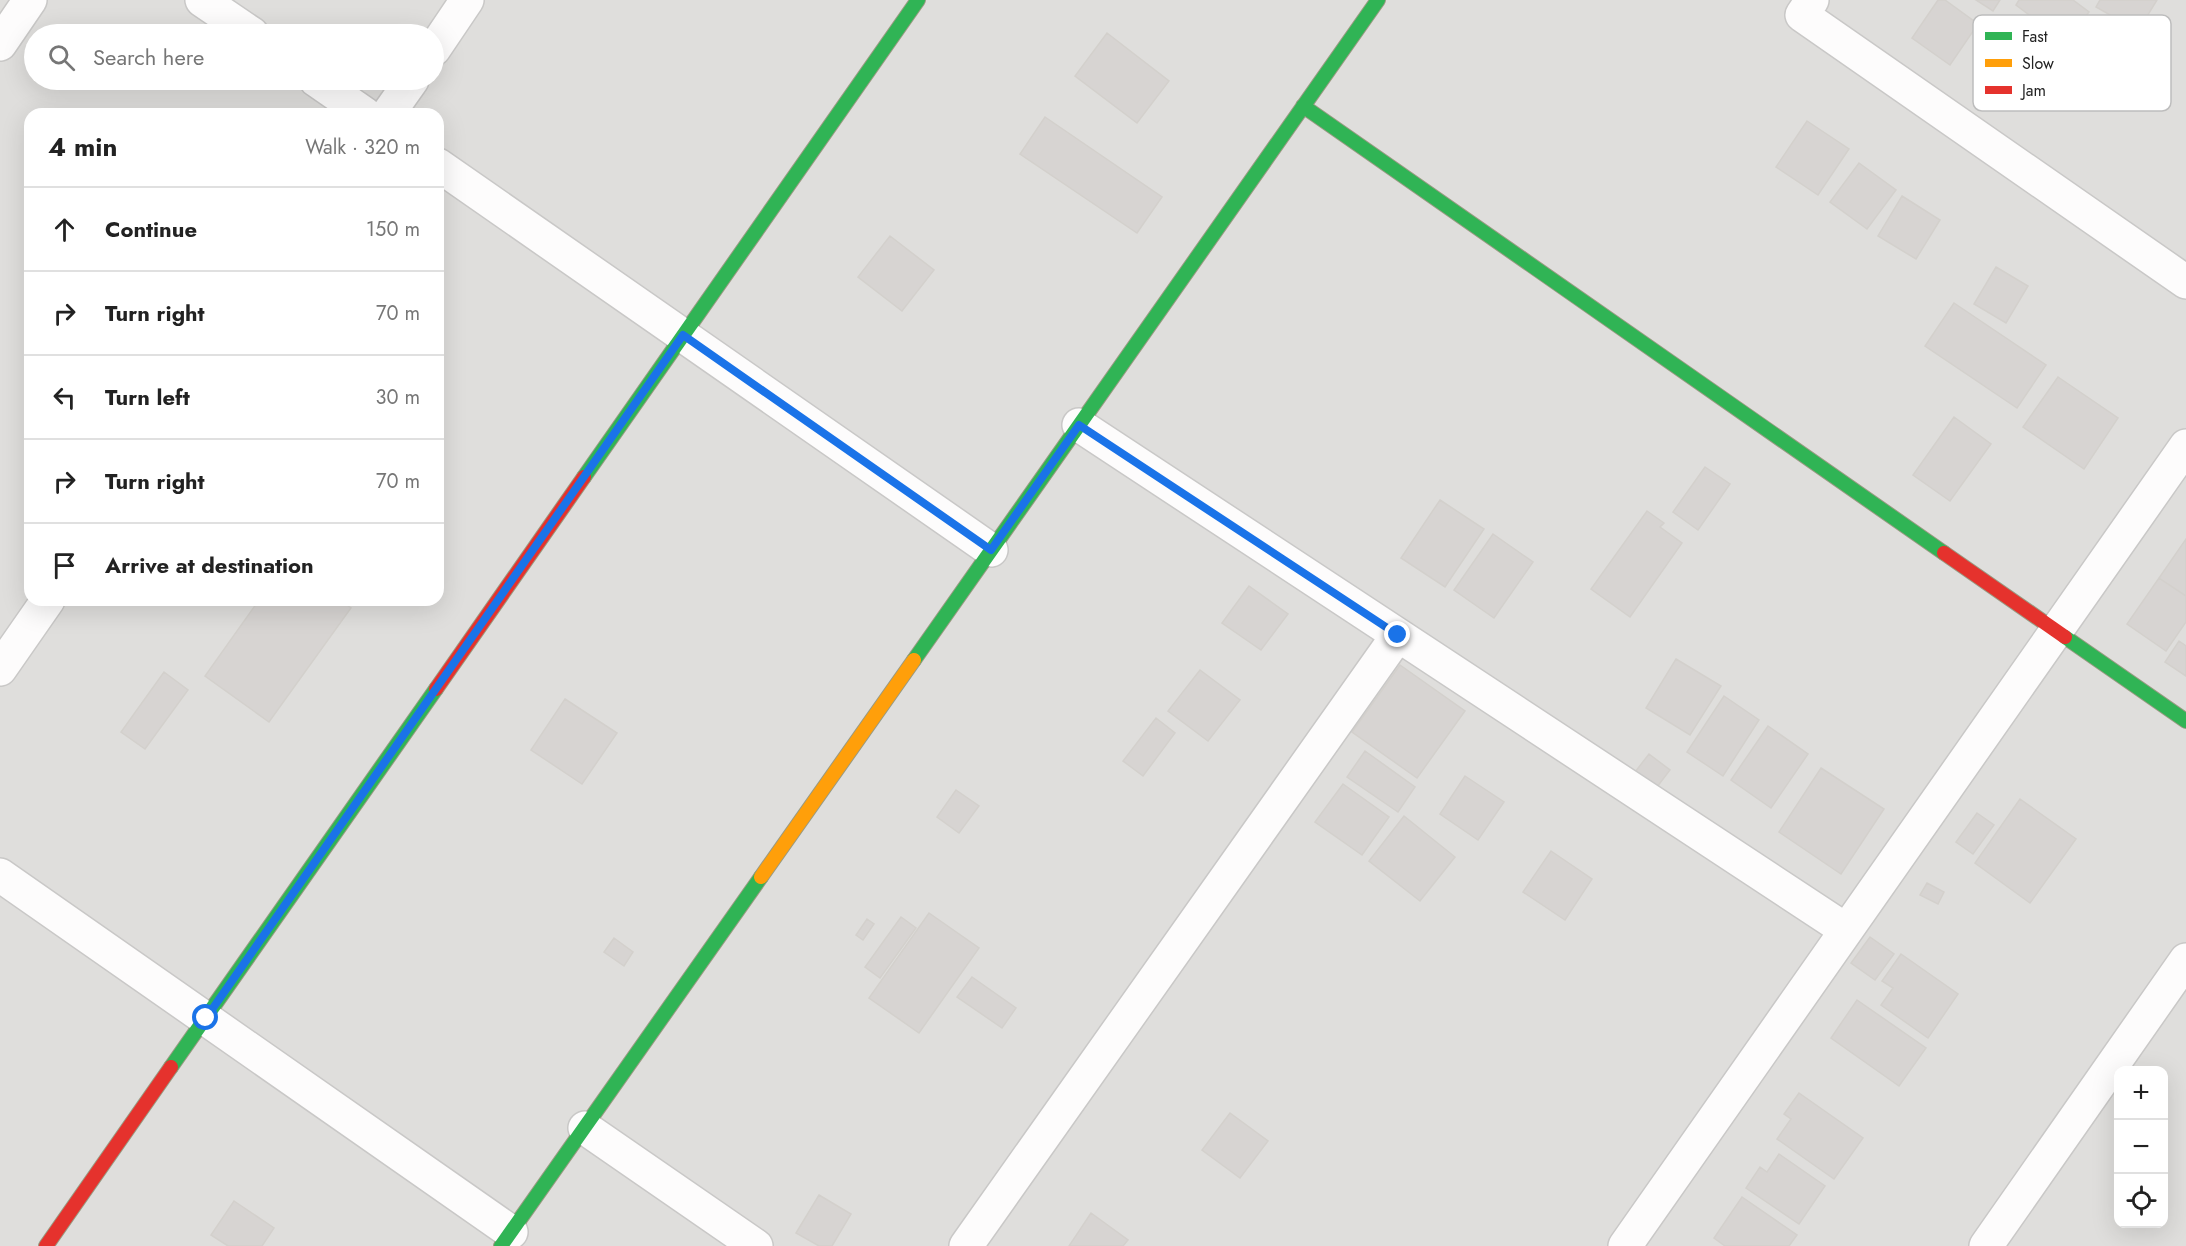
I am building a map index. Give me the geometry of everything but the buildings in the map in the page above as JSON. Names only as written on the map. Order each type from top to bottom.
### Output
[{"type":"street","points":[[0,44],[30,0]]},
{"type":"street","points":[[202,0],[237,24]]},
{"type":"street","points":[[444,34],[467,0]]},
{"type":"street","points":[[46,1246],[918,0]]},
{"type":"street","points":[[0,875],[206,1018],[506,1239],[1378,0]]},
{"type":"street","points":[[1812,0],[1802,15],[2186,282]]},
{"type":"street","points":[[330,90],[356,108]]},
{"type":"street","points":[[392,108],[405,90]]},
{"type":"street","points":[[1303,106],[2186,721]]},
{"type":"street","points":[[444,169],[991,550]]},
{"type":"street","points":[[1079,425],[1846,930]]},
{"type":"street","points":[[1625,1246],[2186,446]]},
{"type":"street","points":[[0,669],[44,606]]},
{"type":"street","points":[[966,1246],[1398,635]]},
{"type":"street","points":[[1986,1246],[2186,960]]},
{"type":"street","points":[[585,1128],[756,1246]]},
{"type":"shaded area","points":[[0,0],[2186,0],[2186,1246],[0,1246]]},
{"type":"traffic: fast","points":[[584,477],[918,0]]},
{"type":"traffic: fast","points":[[914,660],[1378,0]]},
{"type":"traffic: fast","points":[[1303,106],[1944,553]]},
{"type":"traffic: fast","points":[[2065,637],[2186,721]]},
{"type":"traffic: fast","points":[[171,1067],[436,689]]},
{"type":"traffic: fast","points":[[501,1246],[761,877]]},
{"type":"traffic: slow","points":[[761,877],[914,660]]},
{"type":"traffic: jam","points":[[436,689],[584,477]]},
{"type":"traffic: jam","points":[[1944,553],[2065,637]]},
{"type":"traffic: jam","points":[[46,1246],[171,1067]]},
{"type":"route","points":[[206,1018],[683,335],[991,550],[1079,425],[1398,635]]}]
